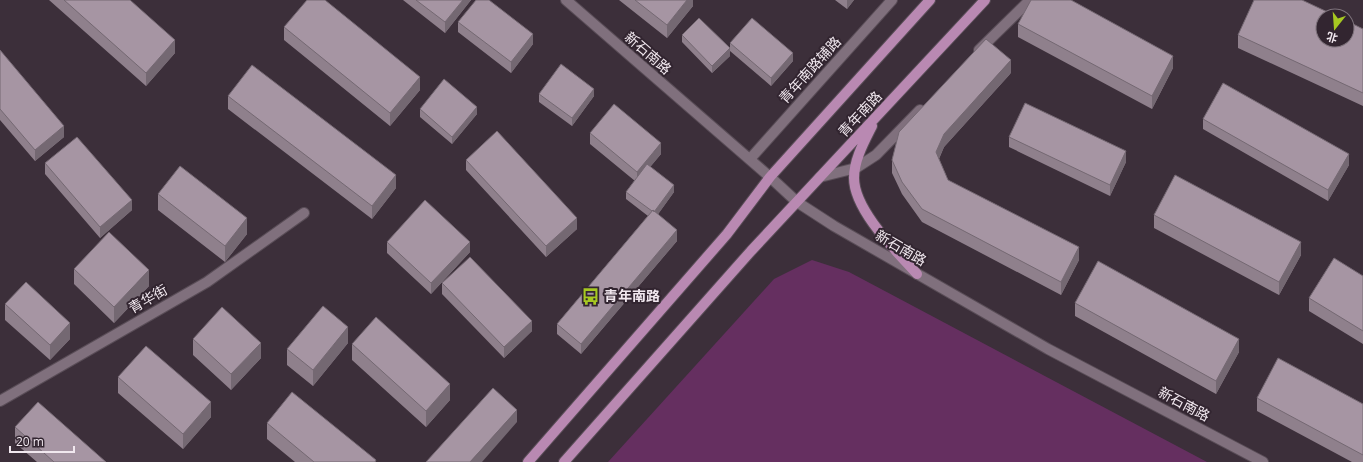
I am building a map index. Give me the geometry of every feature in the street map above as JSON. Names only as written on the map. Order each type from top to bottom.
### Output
[{"type":"main road","name":"青年南路","points":[[528,462],[727,234],[770,177],[930,0]]},
{"type":"main road","name":"青年南路","points":[[564,462],[750,251],[985,0]]},
{"type":"main road","points":[[877,116],[863,144],[854,177],[855,187],[858,197],[866,212],[917,274]]},
{"type":"street","name":"新石南路","points":[[566,0],[750,159],[797,202],[834,226],[1048,349],[1263,462]]},
{"type":"street","name":"青年南路辅路","points":[[750,159],[892,0]]},
{"type":"street","points":[[970,59],[1030,0]]},
{"type":"street","points":[[820,177],[856,168],[876,155],[926,104]]},
{"type":"street","name":"青华街","points":[[0,401],[207,282],[304,213]]},
{"type":"shaded area","points":[[812,260],[849,272],[1207,462],[608,462],[774,279]]},
{"type":"building","points":[[64,0],[130,0],[175,40],[146,73]]},
{"type":"building","points":[[307,0],[325,0],[420,77],[390,113],[284,27]]},
{"type":"building","points":[[416,0],[463,0],[445,22]]},
{"type":"building","points":[[476,0],[489,0],[533,34],[511,62],[458,22]]},
{"type":"building","points":[[635,0],[687,0],[667,25]]},
{"type":"building","points":[[1031,0],[1071,0],[1173,56],[1152,96],[1018,24]]},
{"type":"building","points":[[1254,0],[1302,0],[1319,8],[1315,8],[1315,48],[1355,48],[1355,25],[1363,29],[1363,93],[1238,35]]},
{"type":"building","points":[[699,18],[730,48],[712,66],[682,35]]},
{"type":"building","points":[[752,18],[793,53],[771,78],[730,43]]},
{"type":"building","points":[[986,39],[1011,60],[944,134],[936,152],[948,180],[1079,247],[1061,282],[922,209],[902,182],[892,160],[899,132]]},
{"type":"building","points":[[0,50],[64,126],[35,150],[0,109]]},
{"type":"building","points":[[561,64],[594,89],[572,118],[539,94]]},
{"type":"building","points":[[252,65],[396,175],[372,206],[228,96]]},
{"type":"building","points":[[444,79],[477,107],[452,137],[420,109]]},
{"type":"building","points":[[1223,83],[1349,154],[1328,190],[1203,119]]},
{"type":"building","points":[[1025,103],[1126,151],[1110,185],[1009,137]]},
{"type":"building","points":[[614,104],[661,143],[637,172],[590,133]]},
{"type":"building","points":[[497,131],[577,218],[546,246],[466,160]]},
{"type":"building","points":[[77,137],[132,200],[100,227],[45,163]]},
{"type":"building","points":[[647,164],[674,185],[654,212],[626,192]]},
{"type":"building","points":[[180,166],[247,218],[225,246],[158,194]]},
{"type":"building","points":[[1175,175],[1301,242],[1279,282],[1154,215]]},
{"type":"building","points":[[425,200],[470,242],[431,283],[387,242]]},
{"type":"building","points":[[653,210],[677,230],[581,344],[557,324]]},
{"type":"building","points":[[109,232],[149,270],[114,307],[74,269]]},
{"type":"building","points":[[470,257],[532,321],[504,347],[442,283]]},
{"type":"building","points":[[1334,258],[1363,276],[1363,331],[1309,298]]},
{"type":"building","points":[[1098,261],[1239,339],[1216,381],[1075,303]]},
{"type":"building","points":[[26,282],[70,323],[50,345],[5,304]]},
{"type":"building","points":[[323,306],[348,327],[313,370],[287,349]]},
{"type":"building","points":[[222,307],[261,343],[231,374],[193,339]]},
{"type":"building","points":[[376,317],[450,384],[426,411],[352,344]]},
{"type":"building","points":[[146,346],[211,402],[183,434],[118,377]]},
{"type":"building","points":[[1278,358],[1363,404],[1363,455],[1257,398]]},
{"type":"building","points":[[493,388],[517,410],[470,462],[426,462]]},
{"type":"building","points":[[292,392],[376,460],[375,462],[314,462],[267,423]]},
{"type":"building","points":[[38,402],[106,462],[54,462],[15,427]]},
{"type":"place","name":"青年南路","points":[[591,296]]}]
